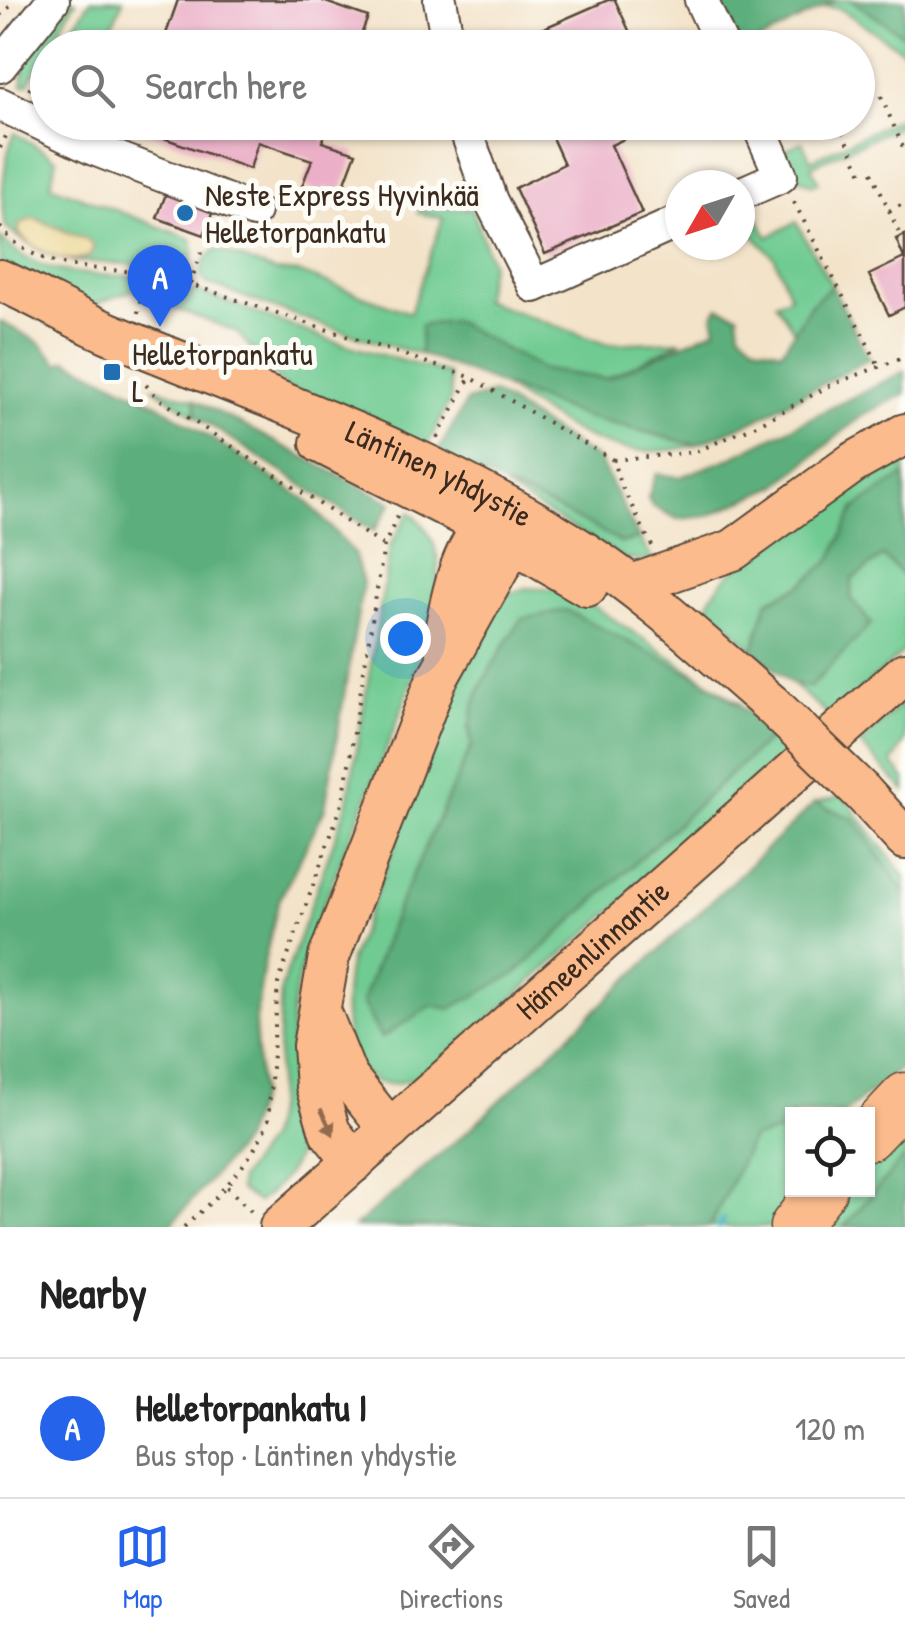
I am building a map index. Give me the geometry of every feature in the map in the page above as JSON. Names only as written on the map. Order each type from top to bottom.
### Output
[{"type":"highway","points":[[875,1129],[905,1097]]},
{"type":"highway","points":[[794,1227],[817,1197]]},
{"type":"main road","name":"Läntinen yhdystie","points":[[0,280],[110,333],[391,445],[500,524],[736,675]]},
{"type":"main road","name":"Läntinen yhdystie","points":[[0,308],[275,421],[632,585],[674,616],[772,706],[905,839]]},
{"type":"main road","points":[[674,616],[733,550],[853,463],[905,434]]},
{"type":"main road","points":[[354,1162],[330,1132],[320,1110],[313,1046],[318,1005],[329,957],[357,880],[500,524]]},
{"type":"main road","points":[[632,585],[671,575],[733,550]]},
{"type":"main road","name":"Hämeenlinnantie","points":[[269,1223],[354,1162],[905,673]]},
{"type":"main road","points":[[318,1005],[347,1076],[390,1130]]},
{"type":"street","points":[[0,66],[53,0]]},
{"type":"street","points":[[440,0],[446,30]]},
{"type":"street","points":[[702,0],[715,30]]},
{"type":"street","points":[[0,104],[30,118]]},
{"type":"street","points":[[75,140],[254,212]]},
{"type":"street","points":[[469,140],[491,201],[534,286],[665,228]]},
{"type":"street","points":[[755,191],[785,184],[765,140]]},
{"type":"path","points":[[0,15],[18,0]]},
{"type":"path","points":[[881,96],[905,152]]},
{"type":"path","points":[[847,140],[863,176]]},
{"type":"path","points":[[872,172],[900,237]]},
{"type":"path","points":[[785,184],[879,366]]},
{"type":"path","points":[[889,211],[905,203]]},
{"type":"path","points":[[0,226],[19,245],[72,268],[145,272],[190,284],[470,377],[613,460],[695,452],[831,385],[905,357]]},
{"type":"path","points":[[190,284],[204,245]]},
{"type":"path","points":[[138,318],[145,272]]},
{"type":"path","points":[[431,450],[470,377]]},
{"type":"path","points":[[146,385],[158,398],[384,546]]},
{"type":"path","points":[[613,460],[627,497],[671,575]]},
{"type":"path","points":[[184,1227],[227,1187],[260,1142],[268,1122],[278,984],[343,802],[384,546],[402,506]]},
{"type":"path","points":[[227,1187],[269,1223]]},
{"type":"green space","points":[[71,0],[76,0],[59,30],[47,30]]},
{"type":"green space","points":[[91,0],[123,0],[110,30],[71,30]]},
{"type":"green space","points":[[711,0],[836,0],[780,30],[724,30]]},
{"type":"green space","points":[[836,0],[851,0],[905,36],[905,52],[839,8],[824,7]]},
{"type":"green space","points":[[851,0],[905,0],[905,36]]},
{"type":"green space","points":[[30,51],[30,80],[22,85],[25,57]]},
{"type":"green space","points":[[905,115],[905,123],[875,137],[875,129]]},
{"type":"green space","points":[[15,133],[57,159],[50,185],[191,239],[194,251],[186,274],[144,265],[70,261],[80,261],[87,240],[34,218],[19,234],[29,244],[12,232],[4,224],[2,203]]},
{"type":"green space","points":[[853,140],[868,140],[811,166],[819,183],[812,185],[789,173],[780,152],[802,142],[811,160]]},
{"type":"green space","points":[[472,208],[491,262],[483,300],[606,344],[682,341],[606,379],[543,370],[454,321],[422,325],[420,354],[285,312],[206,283],[201,276],[204,261],[216,249],[274,271],[300,273],[410,313],[443,218],[418,213],[420,209]]},
{"type":"green space","points":[[755,213],[768,237],[796,222],[832,286],[811,304],[795,332],[776,303],[790,296],[775,258],[755,237]]},
{"type":"green space","points":[[0,237],[27,259],[75,273],[127,276],[134,278],[136,289],[93,305],[0,266]]},
{"type":"green space","points":[[151,279],[202,293],[332,341],[449,374],[451,398],[426,448],[285,388],[236,331],[151,300],[147,294]]},
{"type":"green space","points":[[832,286],[869,359],[753,421],[696,445],[583,416],[420,354],[421,325],[454,321],[543,370],[606,379],[716,329],[713,315],[719,307],[738,314],[740,331],[756,345],[782,351],[811,304]]},
{"type":"green space","points":[[0,321],[40,343],[59,364],[67,360],[158,404],[305,499],[354,553],[363,583],[325,808],[278,903],[264,963],[255,1024],[260,1094],[243,1141],[169,1227],[0,1227]]},
{"type":"green space","points":[[905,371],[905,394],[863,415],[777,486],[707,516],[678,519],[652,506],[648,498],[656,474],[680,477],[726,460]]},
{"type":"green space","points":[[490,378],[583,416],[696,445],[665,451],[611,446],[563,425]]},
{"type":"green space","points":[[152,387],[195,400],[196,416]]},
{"type":"green space","points":[[493,393],[599,460],[639,538],[622,543],[437,453],[467,401]]},
{"type":"green space","points":[[195,400],[392,503],[374,531],[196,416]]},
{"type":"green space","points":[[905,451],[905,475],[855,508],[832,560],[800,586],[768,601],[753,650],[708,605],[718,587],[765,544]]},
{"type":"green space","points":[[905,475],[905,578],[883,556],[852,579],[851,598],[871,624],[810,687],[793,685],[753,650],[768,601],[800,586],[831,560],[855,508]]},
{"type":"green space","points":[[504,488],[563,509],[622,543],[639,538],[654,562],[625,559]]},
{"type":"green space","points":[[410,512],[435,548],[436,594],[414,676],[314,930],[294,996],[291,1040],[302,1114],[296,1159],[282,1181],[258,1202],[239,1190],[240,1179],[268,1138],[276,1105],[281,989],[348,801],[391,544]]},
{"type":"green space","points":[[883,556],[905,578],[905,650],[831,717],[793,685],[811,687],[870,624],[850,598],[851,580]]},
{"type":"green space","points":[[527,588],[560,590],[586,601],[740,703],[468,726],[472,745],[398,907],[362,1002],[381,1038],[433,1004],[515,974],[776,732],[796,750],[434,1067],[405,1081],[382,1083],[366,1075],[354,1059],[348,1038],[345,1013],[349,963],[472,643],[504,595]]},
{"type":"green space","points":[[566,610],[704,680],[776,732],[515,974],[450,1009],[432,1005],[381,1038],[362,1002],[398,907],[472,745],[471,728],[478,695],[521,619]]},
{"type":"green space","points":[[905,700],[905,741],[892,763],[905,779],[905,791],[860,744]]},
{"type":"green space","points":[[843,796],[905,877],[905,892],[854,819],[815,803]]},
{"type":"green space","points":[[815,803],[854,819],[905,892],[905,1065],[852,1107],[785,1107],[785,1131],[752,1138],[710,1227],[354,1227],[469,1130]]},
{"type":"green space","points":[[905,1110],[905,1159],[875,1192],[875,1139]]},
{"type":"green space","points":[[785,1131],[785,1197],[798,1197],[775,1227],[710,1227],[752,1138]]},
{"type":"green space","points":[[905,1159],[905,1227],[844,1227],[870,1197],[875,1197],[875,1191]]},
{"type":"green space","points":[[828,1197],[871,1197],[844,1227],[804,1227]]},
{"type":"sand","points":[[34,218],[87,240],[94,247],[90,256],[62,259],[34,247],[19,234],[19,224]]},
{"type":"building","points":[[178,0],[320,0],[368,17],[363,30],[167,30]]},
{"type":"building","points":[[615,0],[629,30],[540,30]]},
{"type":"building","points":[[169,140],[323,140],[356,153],[341,193],[325,187],[323,194],[302,186],[312,160],[258,142],[250,169]]},
{"type":"building","points":[[553,140],[622,140],[611,145],[642,213],[545,254],[515,188],[564,164]]},
{"type":"building","points":[[167,191],[214,208],[204,235],[157,218]]},
{"type":"building","points":[[905,235],[905,307],[889,315],[869,275],[904,258],[896,239]]},
{"type":"waterway","points":[[718,1227],[723,1220]]},
{"type":"place","name":"Neste Express Hyvinkää Helletorpankatu","points":[[185,213]]},
{"type":"place","name":"Helletorpankatu I","points":[[160,327]]},
{"type":"place","name":"Helletorpankatu L","points":[[112,372]]}]
